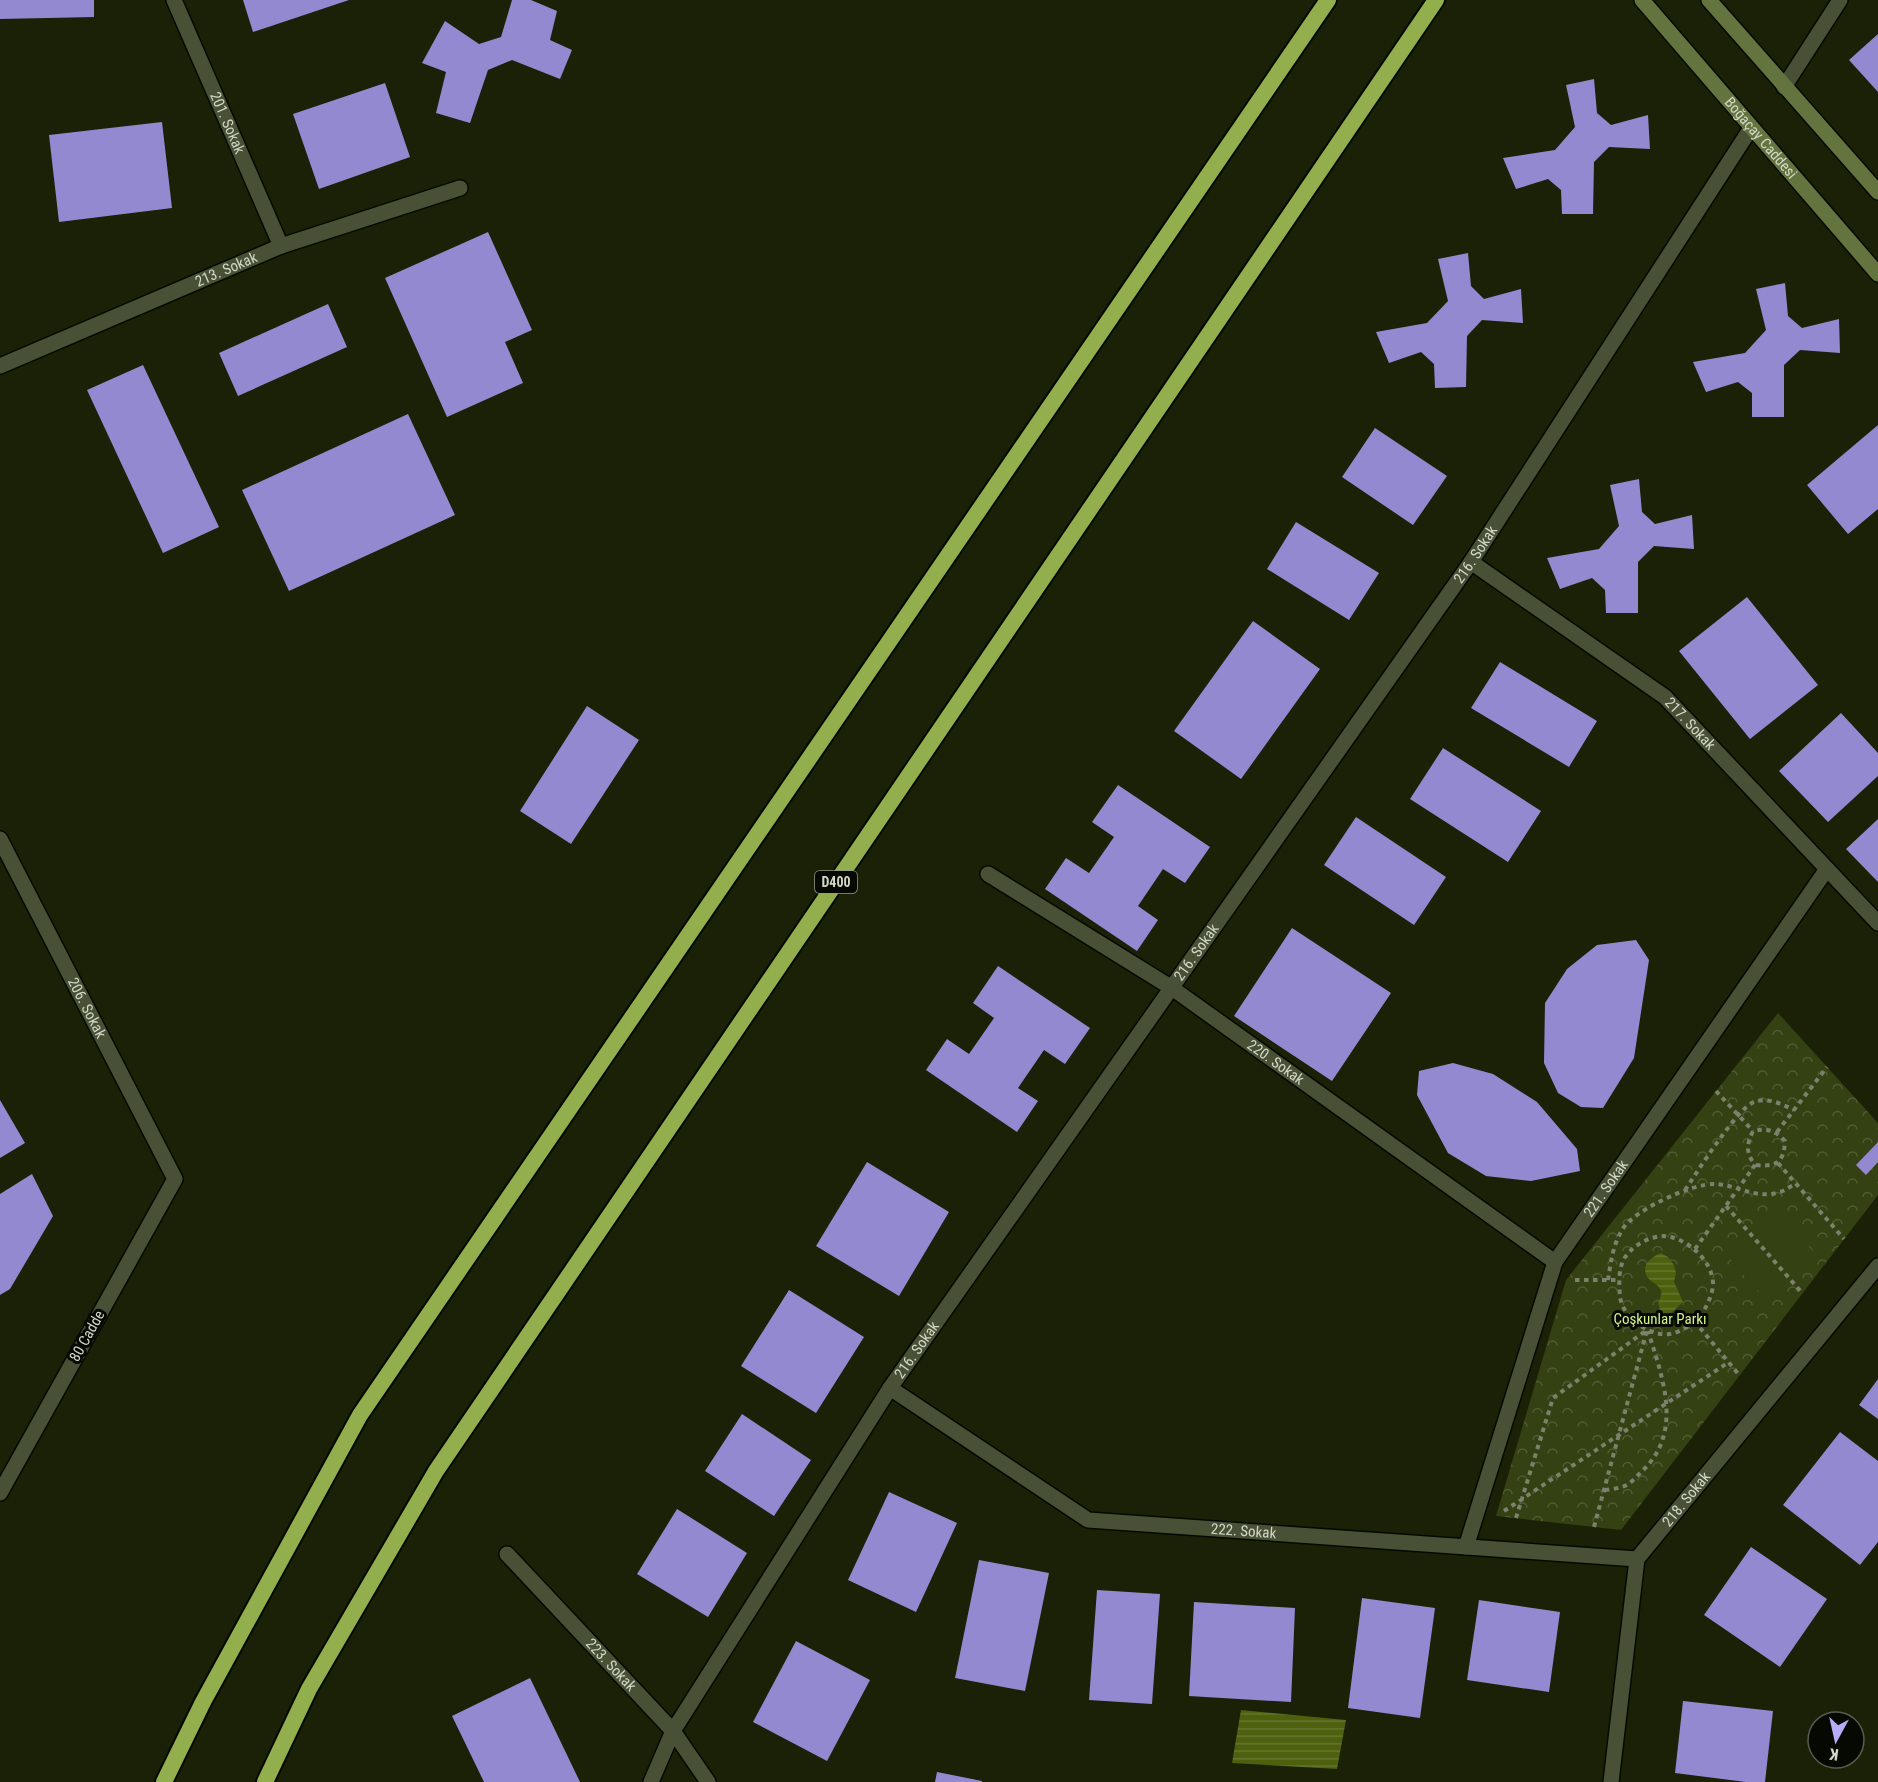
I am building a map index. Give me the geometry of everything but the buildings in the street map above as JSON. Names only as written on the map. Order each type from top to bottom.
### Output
[{"type":"highway","points":[[164,1782],[203,1702],[360,1415],[1328,0]]},
{"type":"highway","name":"D400","points":[[265,1782],[309,1689],[436,1471],[1436,0]]},
{"type":"main road","name":"Boğaçay Caddesi","points":[[1642,0],[1878,274]]},
{"type":"main road","points":[[1709,0],[1878,192]]},
{"type":"street","name":"201. Sokak","points":[[174,0],[281,246]]},
{"type":"street","points":[[1784,87],[1840,0]]},
{"type":"street","name":"216. Sokak","points":[[651,1782],[673,1731],[890,1388],[1470,562],[1751,128]]},
{"type":"street","name":"213. Sokak","points":[[0,366],[281,246],[460,188]]},
{"type":"street","name":"217. Sokak","points":[[1470,562],[1665,697],[1878,923]]},
{"type":"street","name":"206. Sokak","points":[[0,839],[175,1179]]},
{"type":"street","name":"221. Sokak","points":[[1466,1547],[1555,1262],[1827,869]]},
{"type":"street","name":"220. Sokak","points":[[988,874],[1172,988],[1555,1262]]},
{"type":"street","name":"80 Cadde","points":[[0,1492],[175,1179]]},
{"type":"street","name":"218. Sokak","points":[[1637,1559],[1878,1266]]},
{"type":"street","name":"222. Sokak","points":[[890,1388],[1088,1520],[1637,1559]]},
{"type":"street","name":"223. Sokak","points":[[507,1554],[673,1731],[708,1782]]},
{"type":"street","points":[[1611,1782],[1637,1559]]},
{"type":"path","points":[[1777,1132],[1827,1067]]},
{"type":"path","points":[[1716,1091],[1753,1131]]},
{"type":"path","points":[[1684,1191],[1738,1114],[1751,1102],[1767,1100],[1794,1110]]},
{"type":"path","points":[[1765,1128],[1777,1132],[1785,1141],[1785,1153],[1778,1163],[1766,1166],[1755,1165],[1747,1154],[1748,1141],[1753,1131],[1765,1128]]},
{"type":"path","points":[[1778,1163],[1844,1239]]},
{"type":"path","points":[[1695,1249],[1755,1165]]},
{"type":"path","points":[[1608,1280],[1612,1252],[1625,1226],[1650,1207],[1684,1191],[1714,1184],[1762,1195],[1779,1192],[1796,1184]]},
{"type":"path","points":[[1726,1206],[1803,1293]]},
{"type":"path","points":[[1670,1236],[1695,1249],[1708,1265],[1713,1284],[1709,1303],[1696,1323],[1670,1334],[1647,1330],[1631,1318],[1621,1305],[1618,1280],[1626,1256],[1648,1239],[1670,1236]]},
{"type":"path","points":[[1566,1280],[1618,1280]]},
{"type":"path","points":[[1696,1323],[1740,1376]]},
{"type":"path","points":[[1604,1491],[1628,1484],[1651,1463],[1663,1442],[1668,1416],[1660,1372],[1647,1330]]},
{"type":"path","points":[[1594,1527],[1647,1330]]},
{"type":"path","points":[[1516,1518],[1553,1398],[1647,1330]]},
{"type":"path","points":[[1496,1516],[1729,1362]]},
{"type":"green space","name":"Çoşkunlar Parkı","points":[[1778,1013],[1878,1123],[1878,1195],[1621,1530],[1496,1516],[1566,1280]]},
{"type":"green space","points":[[1773,1208],[1812,1250],[1768,1302],[1731,1260]]},
{"type":"shaded area","points":[[1661,1253],[1668,1257],[1674,1265],[1676,1273],[1674,1282],[1683,1302],[1667,1317],[1661,1313],[1658,1303],[1660,1289],[1649,1279],[1645,1271],[1647,1263]]},
{"type":"shaded area","points":[[1241,1710],[1346,1720],[1337,1769],[1232,1763]]}]
